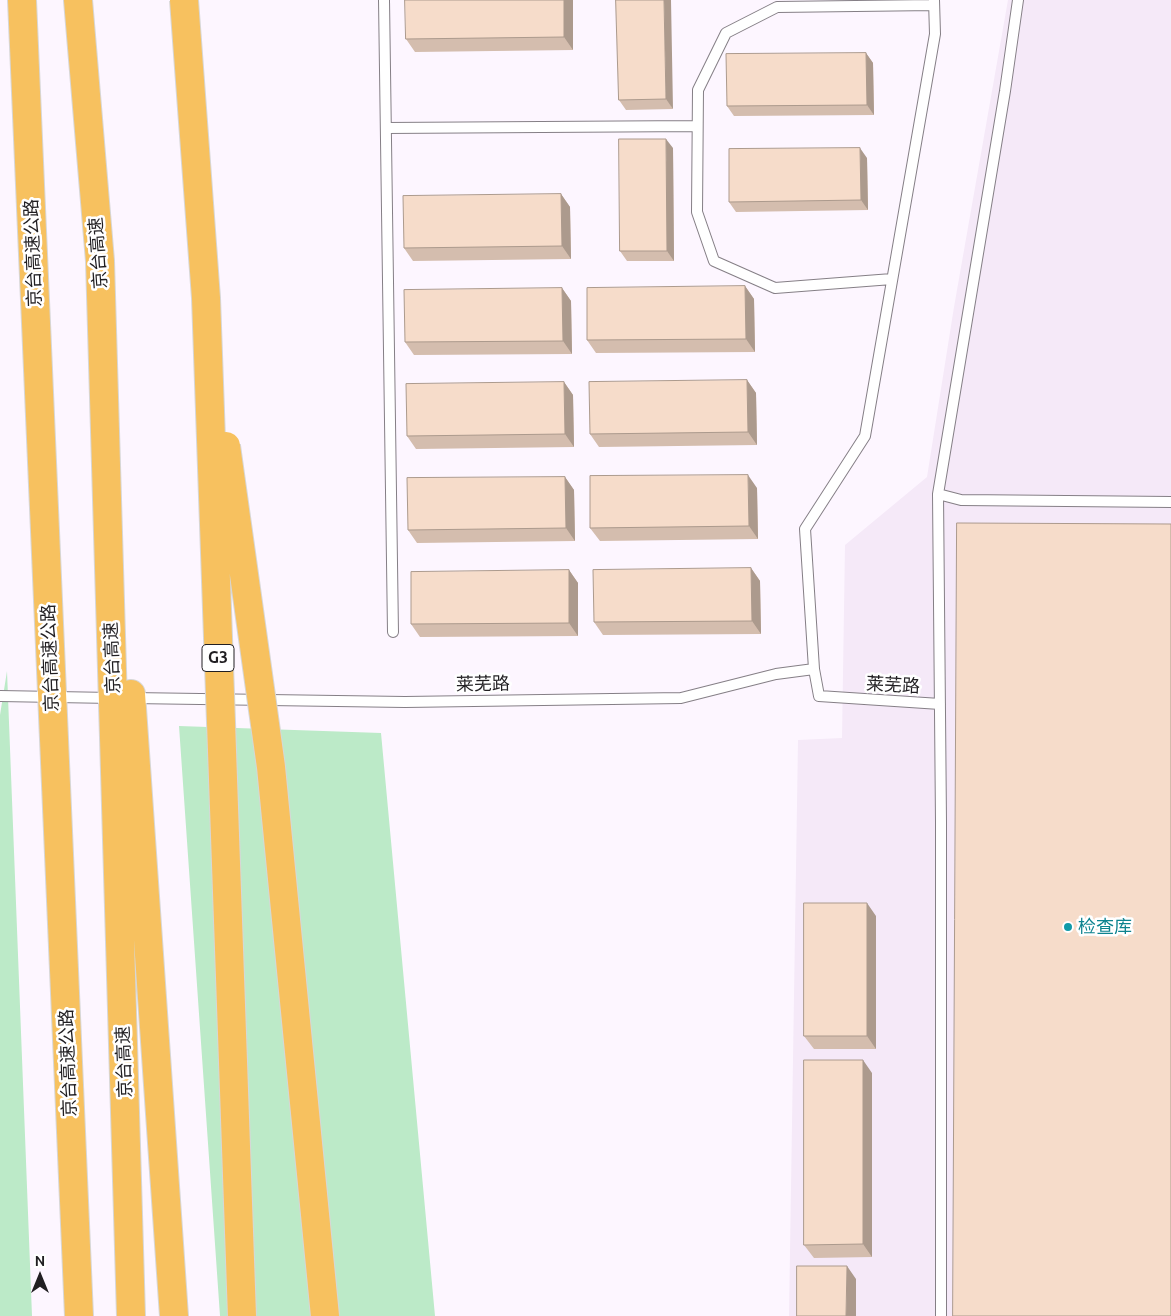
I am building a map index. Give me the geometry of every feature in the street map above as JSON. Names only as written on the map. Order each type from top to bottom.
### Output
[{"type":"highway","name":"京台高速公路","points":[[22,0],[78,1316]]},
{"type":"highway","name":"京台高速","points":[[78,0],[100,261],[131,1316]]},
{"type":"highway","name":"G3","points":[[184,0],[206,298],[242,1316]]},
{"type":"highway","points":[[100,261],[174,1316]]},
{"type":"highway","points":[[206,298],[271,767],[325,1316]]},
{"type":"lane","points":[[384,0],[393,632]]},
{"type":"lane","points":[[941,1316],[938,494],[1005,91],[1018,0]]},
{"type":"lane","points":[[814,669],[805,529],[865,436],[935,34],[934,2],[777,7],[726,33],[698,90],[697,212],[714,262],[775,288],[892,279]]},
{"type":"lane","points":[[386,128],[697,126]]},
{"type":"lane","points":[[938,494],[961,500],[1171,502]]},
{"type":"lane","name":"莱芜路","points":[[0,696],[405,702],[681,698],[776,674],[814,669],[819,696],[940,704]]},
{"type":"shaded area","points":[[1008,0],[1171,0],[1171,1316],[789,1316],[798,740],[842,738],[845,545],[927,477],[954,307]]},
{"type":"green space","points":[[7,671],[32,1316],[0,1316],[0,715]]},
{"type":"green space","points":[[179,726],[381,733],[435,1316],[220,1316]]},
{"type":"building","points":[[405,0],[564,0],[564,37],[406,39]]},
{"type":"building","points":[[616,0],[664,0],[666,99],[619,100]]},
{"type":"building","points":[[866,53],[867,105],[727,106],[726,54]]},
{"type":"building","points":[[619,139],[666,139],[667,251],[620,251]]},
{"type":"building","points":[[860,148],[861,200],[729,202],[729,149]]},
{"type":"building","points":[[561,194],[562,246],[404,248],[403,196]]},
{"type":"building","points":[[745,286],[746,339],[587,340],[587,288]]},
{"type":"building","points":[[562,288],[563,341],[405,342],[404,290]]},
{"type":"building","points":[[747,380],[748,432],[590,434],[589,382]]},
{"type":"building","points":[[564,382],[565,434],[407,436],[406,384]]},
{"type":"building","points":[[748,475],[749,526],[590,528],[590,476]]},
{"type":"building","points":[[565,477],[566,528],[408,530],[407,478]]},
{"type":"building","name":"检查库","points":[[957,523],[1171,524],[1171,1316],[953,1316]]},
{"type":"building","points":[[751,568],[752,621],[594,622],[593,570]]},
{"type":"building","points":[[569,570],[569,623],[411,624],[411,572]]},
{"type":"building","points":[[804,903],[867,903],[867,1036],[804,1036]]},
{"type":"building","points":[[804,1060],[863,1060],[863,1244],[804,1245]]},
{"type":"building","points":[[797,1266],[847,1266],[846,1316],[797,1316]]},
{"type":"place","name":"检查库","points":[[1068,927]]}]
